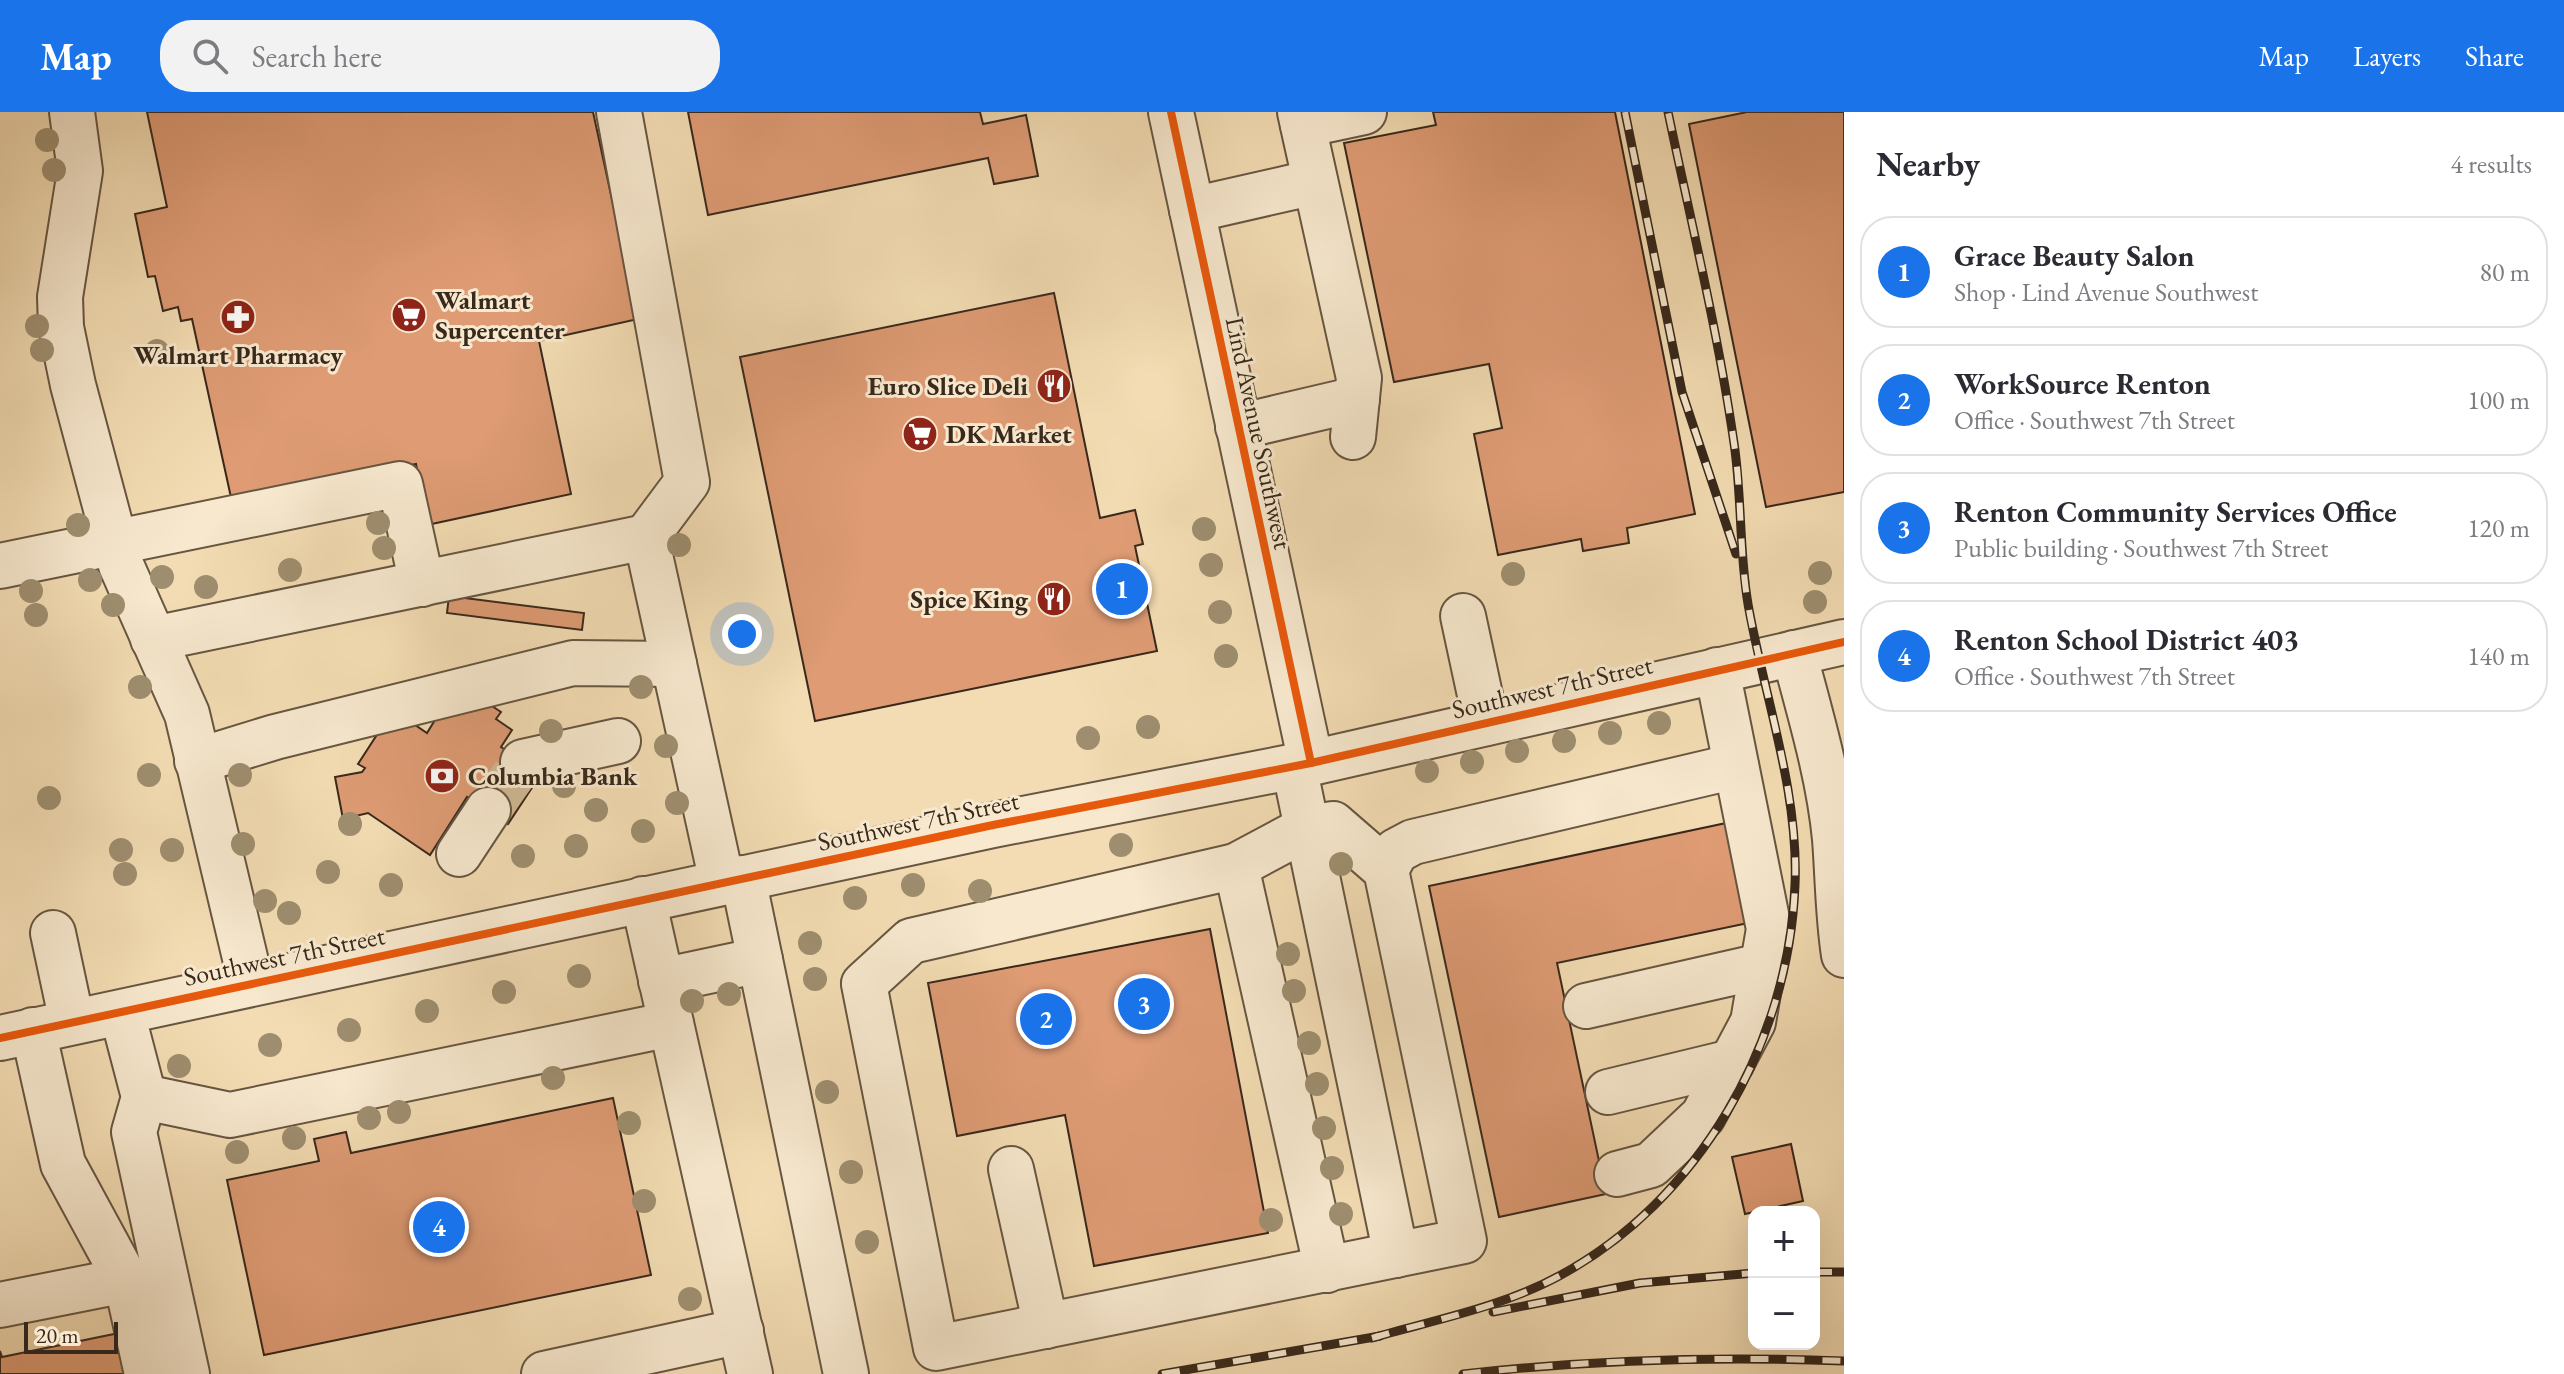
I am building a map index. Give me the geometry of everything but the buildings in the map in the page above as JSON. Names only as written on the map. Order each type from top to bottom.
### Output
[{"type":"street","points":[[72,112],[80,171],[60,297],[61,327],[91,462],[114,541],[187,714],[251,983]]},
{"type":"street","points":[[153,639],[646,537],[687,482],[619,112]]},
{"type":"street","name":"Lind Avenue Southwest","points":[[1171,112],[1238,427],[1302,764],[1307,828],[1396,1255]]},
{"type":"street","points":[[1238,427],[1355,418],[1359,378],[1301,118],[1364,112]]},
{"type":"street","points":[[1192,210],[1315,182]]},
{"type":"street","points":[[0,566],[400,484],[422,584]]},
{"type":"street","points":[[646,537],[674,664],[733,880],[760,960],[846,1374]]},
{"type":"street","points":[[1463,616],[1486,723]]},
{"type":"street","name":"Southwest 7th Street","points":[[35,1030],[733,880],[1302,764],[1844,642]]},
{"type":"street","points":[[1794,653],[1817,745],[1835,837],[1838,919],[1844,955]]},
{"type":"street","points":[[197,761],[275,737],[573,663],[674,664]]},
{"type":"street","points":[[1617,1174],[1651,1165],[1703,1116],[1753,1022],[1769,929],[1717,670]]},
{"type":"street","points":[[523,762],[618,741]]},
{"type":"street","points":[[1386,870],[1396,851],[1413,842],[1736,766]]},
{"type":"street","points":[[459,854],[488,810]]},
{"type":"street","points":[[1333,824],[1386,870],[1464,1241],[936,1348],[864,984],[911,941],[1236,866],[1307,828],[1333,824]]},
{"type":"street","points":[[1236,866],[1327,1270]]},
{"type":"street","points":[[643,899],[750,1374]]},
{"type":"street","points":[[53,933],[35,1030],[63,1164],[126,1280],[147,1374]]},
{"type":"street","points":[[661,981],[760,960]]},
{"type":"street","points":[[1586,1006],[1762,966]]},
{"type":"street","points":[[122,1013],[144,1097],[134,1132],[187,1374]]},
{"type":"street","points":[[144,1097],[230,1115],[671,1024]]},
{"type":"street","points":[[1608,1092],[1732,1062]]},
{"type":"street","points":[[1011,1169],[1046,1326]]},
{"type":"street","points":[[0,1305],[126,1280]]},
{"type":"street","points":[[544,1374],[741,1331]]},
{"type":"tunnel","points":[[488,810],[523,762]]},
{"type":"railway","points":[[1625,112],[1682,392],[1736,554]]},
{"type":"railway","points":[[1372,1338],[1467,1312],[1537,1287],[1609,1244],[1654,1205],[1694,1161],[1727,1112],[1755,1058],[1775,1002],[1789,944],[1795,885],[1792,814],[1748,604],[1737,463],[1728,401],[1668,112]]},
{"type":"railway","points":[[1820,1272],[1844,1272]]},
{"type":"railway","points":[[1493,1312],[1640,1283],[1748,1274]]},
{"type":"railway","points":[[1162,1374],[1380,1336]]},
{"type":"railway","points":[[1463,1374],[1653,1360],[1844,1361]]},
{"type":"cycle path","points":[[1171,112],[1311,763]]},
{"type":"cycle path","points":[[0,1038],[993,825],[1311,763],[1844,642]]},
{"type":"place","name":"Walmart Supercenter","points":[[409,315]]},
{"type":"place","name":"Walmart Pharmacy","points":[[238,317]]},
{"type":"place","name":"Euro Slice Deli","points":[[1054,386]]},
{"type":"place","name":"DK Market","points":[[920,434]]},
{"type":"place","name":"Grace Beauty Salon","points":[[1122,589]]},
{"type":"place","name":"Spice King","points":[[1054,599]]},
{"type":"place","name":"Columbia Bank","points":[[442,776]]},
{"type":"place","name":"Renton Community Services Office","points":[[1144,1004]]},
{"type":"place","name":"WorkSource Renton","points":[[1046,1019]]},
{"type":"place","name":"Renton School District 403","points":[[439,1227]]}]
